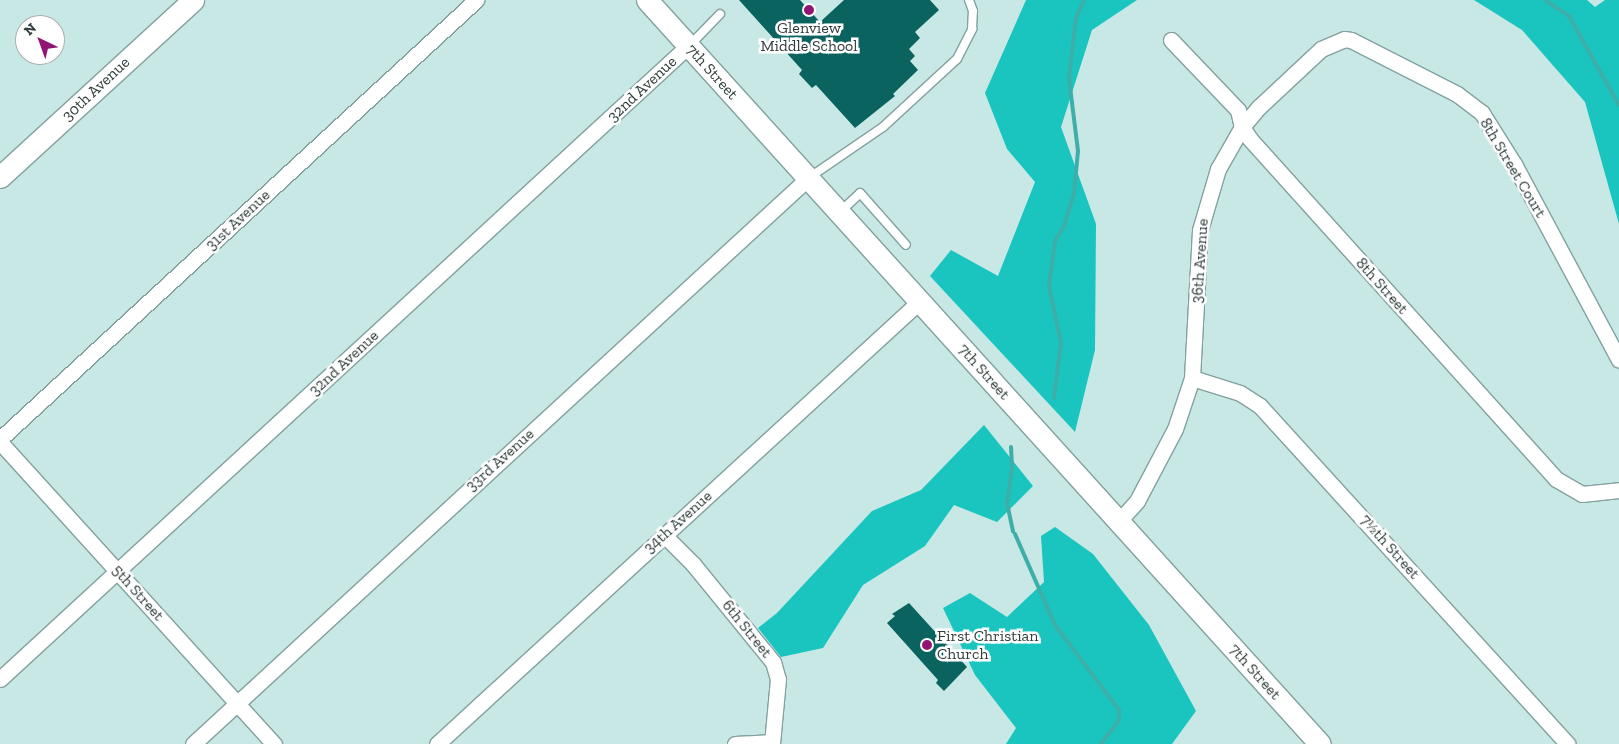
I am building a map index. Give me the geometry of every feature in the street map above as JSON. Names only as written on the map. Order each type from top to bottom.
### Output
[{"type":"main road","name":"30th Avenue","points":[[0,178],[193,0]]},
{"type":"main road","name":"7th Street","points":[[647,0],[1320,744]]},
{"type":"street","name":"31st Avenue","points":[[0,441],[476,0]]},
{"type":"street","name":"36th Avenue","points":[[1119,521],[1137,501],[1175,429],[1192,378],[1200,230],[1218,169],[1242,127],[1321,49],[1344,39]]},
{"type":"street","name":"8th Street Court","points":[[1344,39],[1351,40],[1457,94],[1482,113],[1514,164],[1619,360]]},
{"type":"street","name":"8th Street","points":[[1172,40],[1238,110],[1242,127],[1556,479],[1582,494],[1619,490]]},
{"type":"street","name":"32nd Avenue","points":[[0,679],[688,46]]},
{"type":"street","name":"33rd Avenue","points":[[193,744],[808,178]]},
{"type":"street","name":"34th Avenue","points":[[437,744],[920,301]]},
{"type":"street","name":"7½th Street","points":[[1192,378],[1240,393],[1260,406],[1568,744]]},
{"type":"street","name":"5th Street","points":[[0,441],[274,744]]},
{"type":"street","name":"6th Street","points":[[664,535],[693,564],[773,662],[778,679],[772,743]]},
{"type":"street","points":[[735,744],[772,743]]},
{"type":"lane","points":[[808,178],[883,128],[957,59],[972,29],[973,11],[969,0]]},
{"type":"lane","points":[[688,46],[720,14]]},
{"type":"lane","points":[[839,212],[860,193],[906,246]]},
{"type":"shaded area","points":[[1026,0],[1137,0],[1092,30],[1061,127],[1096,224],[1095,350],[1075,432],[930,276],[951,250],[998,276],[1035,182],[1007,149],[985,93]]},
{"type":"shaded area","points":[[1474,0],[1587,0],[1595,7],[1605,0],[1619,0],[1619,224],[1585,102],[1522,30]]},
{"type":"shaded area","points":[[984,425],[1033,486],[997,522],[954,505],[925,546],[863,585],[823,648],[781,657],[758,628],[777,613],[872,511],[921,490]]},
{"type":"shaded area","points":[[1055,527],[1093,554],[1149,625],[1196,711],[1172,744],[1006,744],[1016,728],[975,675],[943,608],[970,593],[1007,617],[1044,582],[1041,536]]},
{"type":"building","points":[[739,0],[800,0],[820,22],[844,0],[930,0],[939,10],[915,32],[920,38],[909,49],[915,56],[910,61],[918,70],[893,94],[895,96],[855,128],[816,85],[812,88],[799,74],[802,70]]},
{"type":"building","name":"First Christian Church","points":[[909,603],[967,667],[944,691],[936,683],[938,680],[887,623],[895,616],[892,614]]},
{"type":"waterway","points":[[1054,398],[1061,343],[1049,286],[1055,241],[1064,226],[1074,194],[1078,151],[1069,79],[1076,18],[1084,0]]},
{"type":"waterway","points":[[1545,0],[1569,16],[1619,105]]},
{"type":"waterway","points":[[1011,447],[1012,468],[1007,503],[1013,531]]},
{"type":"waterway","points":[[1015,534],[1055,625],[1119,710],[1119,720],[1101,744]]},
{"type":"place","name":"Glenview Middle School","points":[[809,10]]},
{"type":"place","name":"First Christian Church","points":[[927,645]]}]
